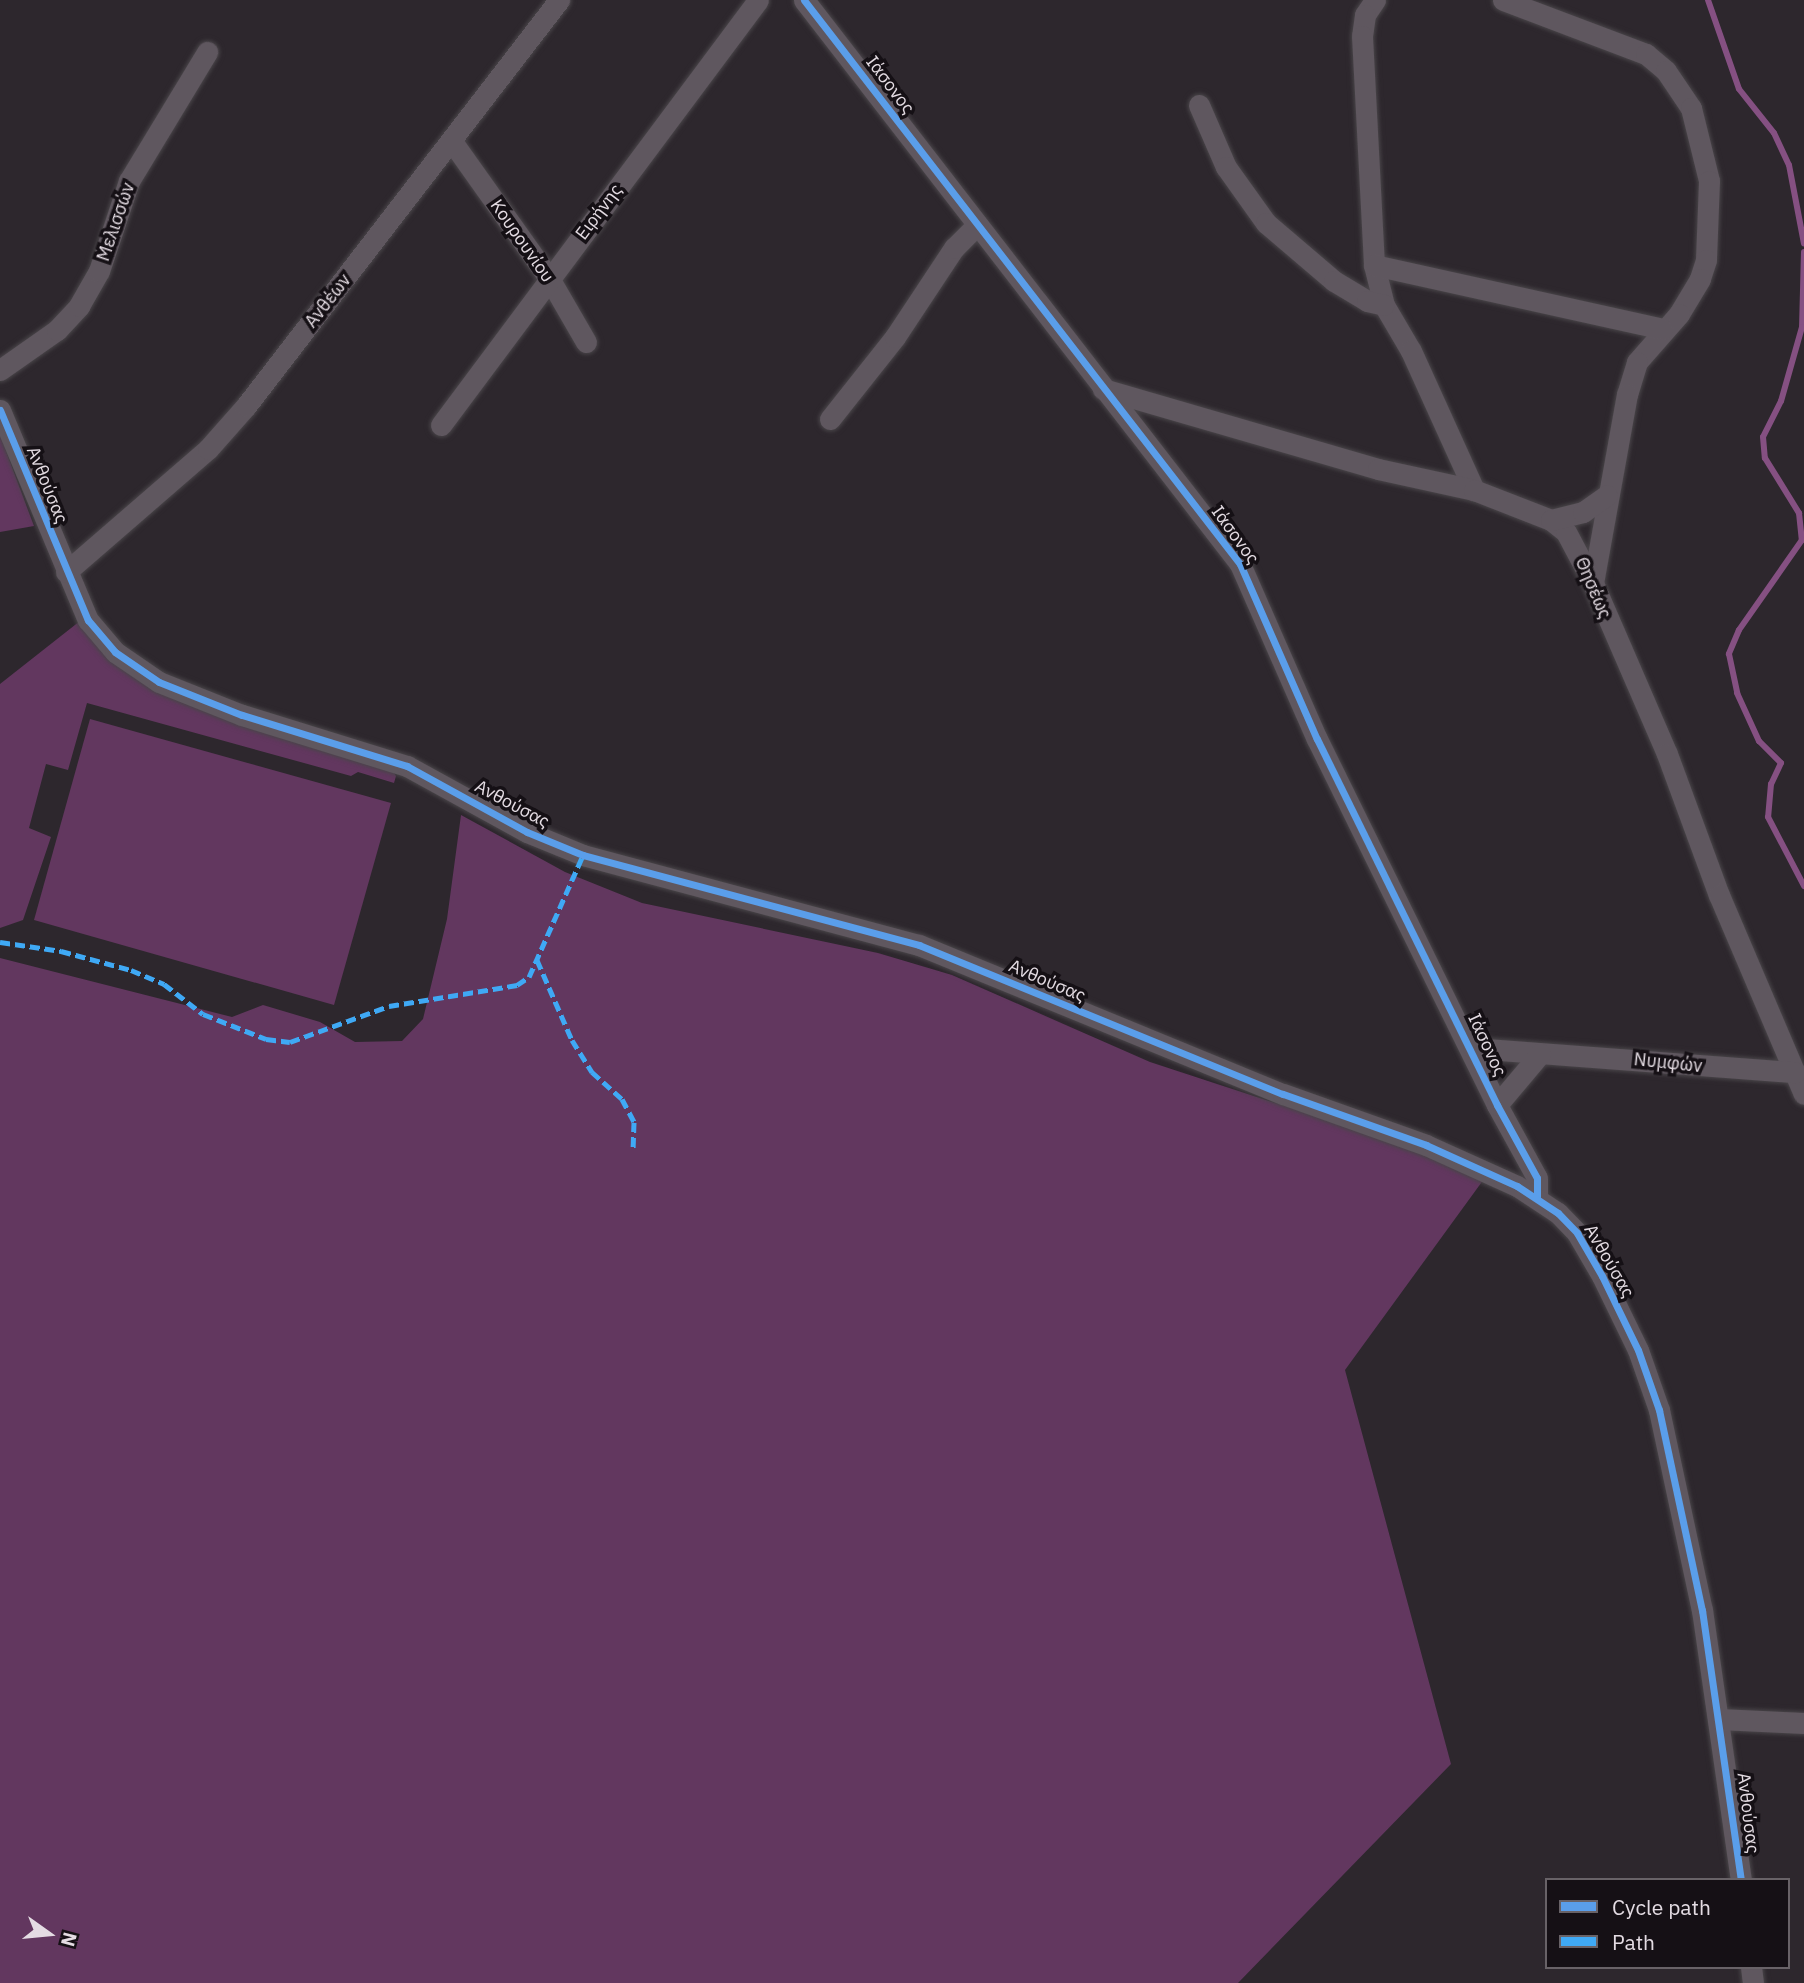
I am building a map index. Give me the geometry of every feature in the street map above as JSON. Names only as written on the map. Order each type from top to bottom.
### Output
[{"type":"street","name":"Ανθέων","points":[[66,572],[208,449],[453,143],[559,0]]},
{"type":"street","name":"Ειρήνης","points":[[441,425],[548,278],[758,0]]},
{"type":"street","name":"Ιάσονος","points":[[804,0],[1240,564],[1317,739],[1473,1048],[1497,1105],[1537,1178],[1537,1198]]},
{"type":"street","points":[[1375,0],[1365,15],[1362,36],[1374,265],[1384,305],[1411,351],[1474,490]]},
{"type":"street","points":[[1503,0],[1646,54],[1666,71],[1691,108],[1709,181],[1706,260],[1679,314],[1662,330],[1637,362],[1607,495],[1593,583]]},
{"type":"street","name":"Μελισσών","points":[[0,370],[57,330],[79,306],[99,271],[128,181],[207,52]]},
{"type":"street","points":[[1199,105],[1226,167],[1266,223],[1334,281],[1367,301],[1384,305]]},
{"type":"street","name":"Κουρουνίου","points":[[453,143],[548,278],[586,342]]},
{"type":"street","points":[[830,419],[895,337],[954,248],[977,225]]},
{"type":"street","points":[[1374,265],[1662,330]]},
{"type":"street","name":"Θησέως","points":[[1103,389],[1378,469],[1474,490],[1550,520],[1566,532],[1593,583],[1804,1094]]},
{"type":"street","name":"Ανθούσας","points":[[0,410],[66,572],[100,635],[132,667],[159,681],[242,715],[407,766],[527,832],[583,855],[705,891],[919,945],[1194,1060],[1426,1144],[1537,1198],[1577,1233],[1591,1255],[1646,1370],[1693,1563],[1719,1719],[1741,1878]]},
{"type":"street","points":[[1550,520],[1583,512],[1607,495]]},
{"type":"street","name":"Νυμφών","points":[[1473,1048],[1795,1072]]},
{"type":"street","points":[[1497,1105],[1541,1054]]},
{"type":"street","points":[[1719,1719],[1804,1723]]},
{"type":"shaded area","points":[[0,435],[34,526],[0,532]]},
{"type":"shaded area","points":[[80,621],[112,660],[390,767],[396,776],[394,783],[358,772],[351,776],[87,703],[68,770],[46,764],[29,828],[51,837],[23,920],[0,928],[0,684]]},
{"type":"shaded area","points":[[90,719],[391,803],[334,1005],[34,920]]},
{"type":"shaded area","points":[[461,815],[565,872],[642,903],[878,953],[952,975],[1150,1062],[1370,1134],[1484,1179],[1345,1370],[1451,1764],[1238,1983],[0,1983],[0,958],[232,1017],[263,1005],[320,1022],[355,1042],[402,1041],[423,1019],[447,919]]},
{"type":"waterway","points":[[1708,0],[1739,89],[1774,133],[1789,165],[1804,244]]},
{"type":"waterway","points":[[1804,252],[1802,327],[1781,401],[1763,437],[1765,458],[1799,513],[1802,540],[1739,630],[1729,654],[1737,693],[1759,741],[1781,763],[1771,784],[1768,817],[1804,886]]},
{"type":"marked path","points":[[0,942],[61,951],[131,970],[164,984],[203,1014],[266,1039],[290,1042],[389,1006],[517,985],[529,977],[583,855]]},
{"type":"marked path","points":[[537,960],[572,1040],[592,1072],[622,1099],[634,1122],[633,1148]]},
{"type":"cycle path","points":[[804,0],[1240,564],[1317,739],[1497,1105],[1537,1178],[1537,1197]]},
{"type":"cycle path","points":[[0,410],[88,620],[115,652],[159,682],[242,715],[407,766],[527,832],[583,855],[919,945],[1283,1094],[1426,1145],[1517,1186],[1558,1213],[1577,1233],[1602,1276],[1638,1350],[1659,1410],[1702,1610],[1741,1878]]}]
